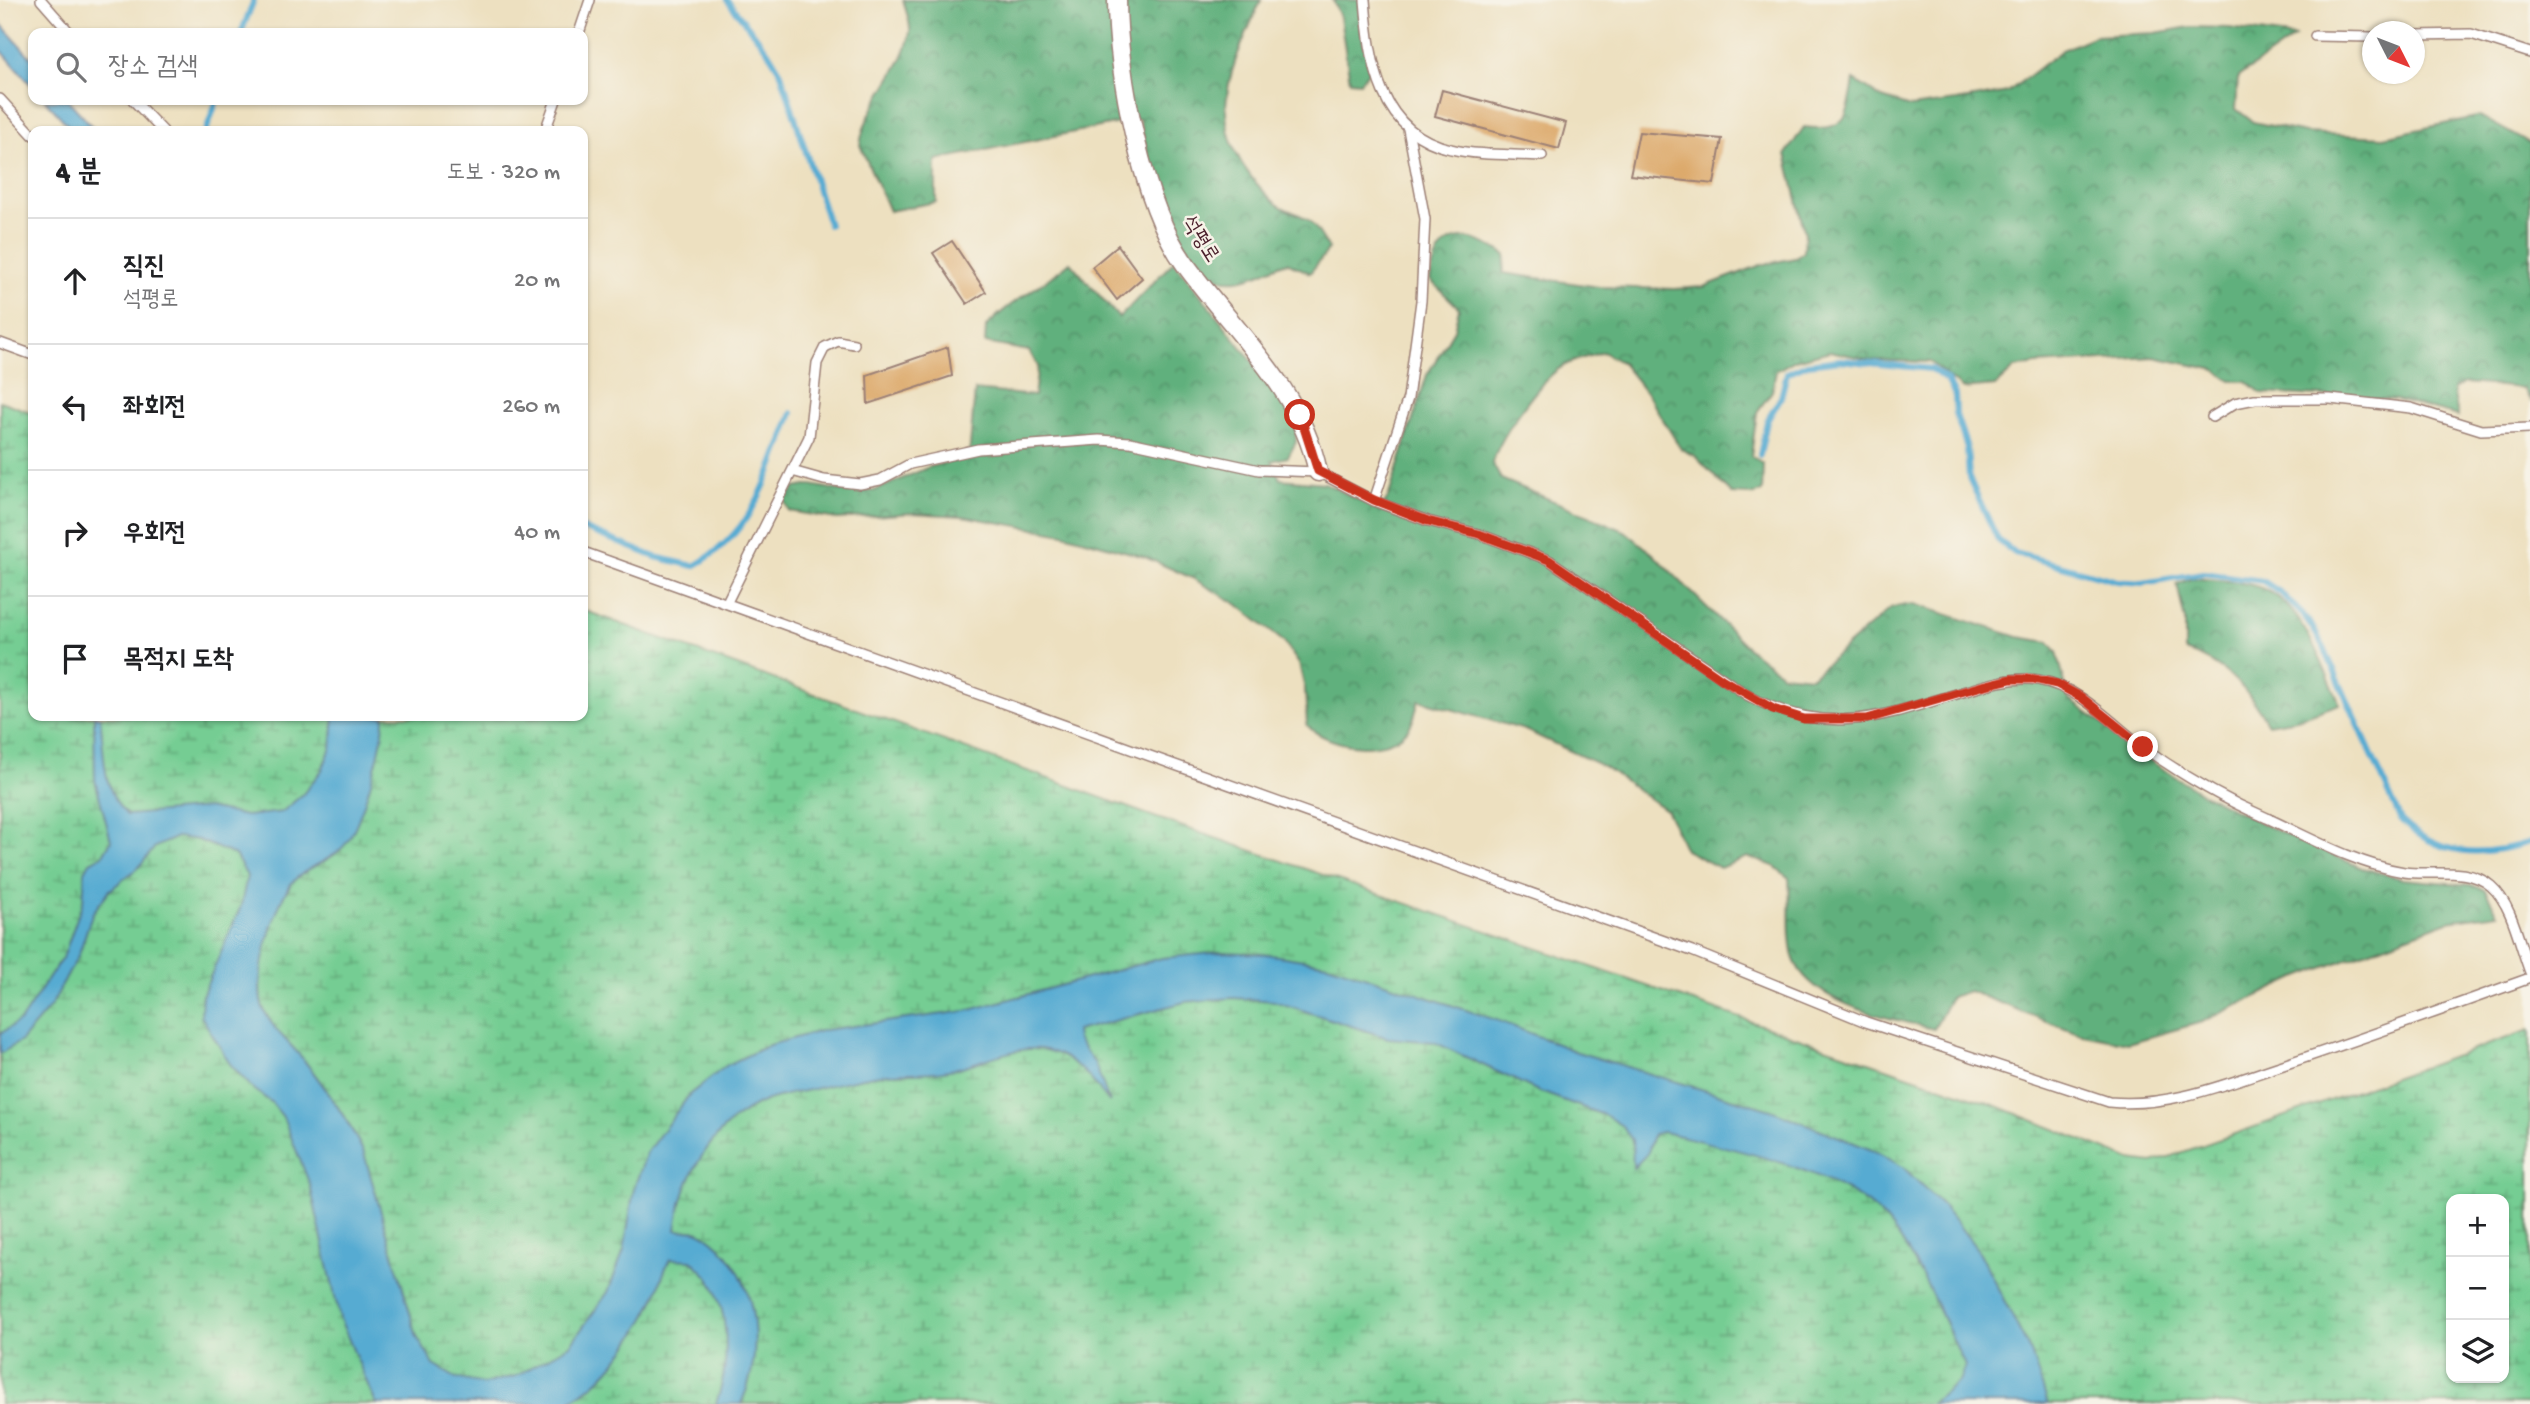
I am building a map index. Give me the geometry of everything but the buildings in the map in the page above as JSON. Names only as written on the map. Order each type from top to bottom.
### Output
[{"type":"street","name":"석평로","points":[[1117,0],[1125,83],[1141,159],[1159,216],[1184,263],[1260,356],[1300,415],[1318,471]]},
{"type":"lane","points":[[41,0],[66,28]]},
{"type":"lane","points":[[581,28],[590,0]]},
{"type":"lane","points":[[1366,0],[1372,64],[1383,96],[1408,130],[1453,150],[1542,156]]},
{"type":"lane","points":[[2425,35],[2471,34],[2530,53]]},
{"type":"lane","points":[[2315,36],[2362,37]]},
{"type":"lane","points":[[0,99],[28,130]]},
{"type":"lane","points":[[138,105],[158,126]]},
{"type":"lane","points":[[547,126],[554,105]]},
{"type":"lane","points":[[1374,500],[1408,398],[1421,301],[1425,219],[1408,130]]},
{"type":"lane","points":[[727,602],[813,423],[812,391],[817,363],[825,347],[838,341],[854,344]]},
{"type":"lane","points":[[0,343],[28,353]]},
{"type":"lane","points":[[2212,417],[2235,403],[2255,399],[2330,399],[2411,408],[2481,430],[2530,428]]},
{"type":"lane","points":[[792,471],[824,480],[860,484],[880,480],[910,464],[967,451],[1019,444],[1099,440],[1140,444],[1259,470],[1318,471],[1374,500],[1549,560],[1747,695],[1773,709],[1804,719],[1867,719],[2011,679],[2057,684],[2081,697],[2179,772],[2263,817],[2367,863],[2405,872],[2459,874],[2478,878],[2491,886],[2503,902],[2530,972]]},
{"type":"lane","points":[[588,554],[1692,951],[1866,1022],[2109,1102],[2136,1105],[2199,1093],[2367,1037],[2530,978]]},
{"type":"green space","points":[[903,0],[1261,0],[1237,55],[1230,80],[1226,104],[1228,128],[1235,151],[1250,176],[1273,201],[1310,222],[1329,249],[1310,273],[1287,262],[1237,280],[1214,277],[1196,264],[1180,245],[1168,220],[1150,165],[1139,119],[936,160],[936,202],[889,211],[860,145],[870,115],[907,46],[910,28]]},
{"type":"green space","points":[[1333,0],[1360,0],[1361,28],[1369,71],[1360,82],[1350,81],[1340,17]]},
{"type":"green space","points":[[2190,27],[2229,28],[2295,37],[2238,77],[2236,109],[2253,122],[2305,133],[2384,137],[2480,116],[2530,144],[2530,400],[2523,388],[2465,383],[2453,389],[2458,416],[2396,400],[2261,393],[2247,381],[2231,381],[2216,370],[2154,357],[2036,364],[2015,368],[1995,386],[1963,389],[1930,362],[1871,360],[1830,351],[1795,360],[1776,371],[1772,391],[1757,412],[1751,456],[1763,464],[1762,492],[1751,495],[1732,494],[1695,456],[1681,449],[1648,395],[1622,363],[1603,352],[1567,364],[1546,380],[1513,423],[1492,463],[1501,479],[1625,531],[1653,554],[1749,649],[1782,674],[1811,677],[1892,607],[1914,604],[2018,637],[2049,642],[2057,652],[2069,699],[2155,764],[2203,794],[2362,868],[2403,879],[2471,885],[2485,890],[2498,914],[2448,921],[2296,978],[2202,1022],[2128,1043],[2078,1033],[1969,991],[1951,997],[1934,1029],[1857,1009],[1821,990],[1796,964],[1790,935],[1789,878],[1774,866],[1748,857],[1720,868],[1685,850],[1667,811],[1605,767],[1525,730],[1419,700],[1410,726],[1401,736],[1375,745],[1344,744],[1317,733],[1307,725],[1305,689],[1299,664],[1284,642],[1237,604],[1192,578],[1145,557],[1064,534],[962,516],[912,513],[837,519],[789,511],[784,500],[795,488],[811,485],[843,491],[874,491],[929,467],[969,457],[975,390],[1034,396],[1038,366],[1029,351],[985,343],[986,327],[995,318],[1070,262],[1119,318],[1174,261],[1278,394],[1295,423],[1296,442],[1288,457],[1272,461],[1280,479],[1325,483],[1381,511],[1389,495],[1427,375],[1454,330],[1459,308],[1430,280],[1440,250],[1448,242],[1467,238],[1492,247],[1506,255],[1503,273],[1599,287],[1703,287],[1761,265],[1795,258],[1804,252],[1805,234],[1786,154],[1804,127],[1829,127],[1843,119],[1850,103],[1854,80],[1882,98],[1910,107],[1956,101],[2008,92],[2062,50],[2095,36],[2155,33]]},
{"type":"green space","points":[[0,401],[28,411],[28,721],[588,721],[588,612],[1157,818],[1997,1106],[2131,1160],[2152,1163],[2530,1030],[2530,1404],[0,1404]]},
{"type":"green space","points":[[2193,578],[2260,587],[2281,600],[2292,611],[2312,641],[2340,704],[2297,719],[2268,724],[2234,679],[2212,663],[2185,651],[2185,621],[2177,584]]},
{"type":"water","points":[[0,23],[28,54],[28,81],[0,49]]},
{"type":"water","points":[[50,105],[73,105],[91,126],[68,126]]},
{"type":"water","points":[[94,721],[101,721],[108,781],[118,805],[127,815],[207,808],[246,816],[282,812],[303,794],[322,770],[331,748],[334,721],[384,721],[377,761],[366,799],[347,842],[327,859],[298,877],[278,908],[262,964],[261,998],[272,1024],[320,1081],[358,1141],[364,1153],[417,1337],[434,1365],[456,1378],[483,1384],[516,1376],[570,1345],[608,1292],[624,1250],[634,1188],[647,1152],[690,1094],[727,1065],[769,1045],[824,1030],[966,1011],[1162,958],[1222,952],[1266,954],[1328,964],[1502,1022],[1577,1052],[1771,1110],[1877,1152],[1903,1167],[1946,1209],[1980,1253],[2031,1353],[2048,1404],[1931,1404],[1959,1381],[1965,1366],[1928,1287],[1894,1230],[1862,1199],[1837,1185],[1779,1162],[1663,1132],[1653,1134],[1648,1153],[1633,1168],[1632,1140],[1622,1126],[1606,1116],[1538,1091],[1434,1042],[1388,1038],[1274,1001],[1233,998],[1185,1002],[1076,1031],[1077,1039],[1095,1064],[1110,1103],[1075,1064],[1057,1054],[1034,1049],[1009,1053],[955,1069],[880,1075],[779,1097],[747,1110],[730,1123],[716,1137],[693,1171],[679,1210],[676,1230],[693,1230],[711,1239],[733,1263],[743,1281],[754,1321],[755,1343],[753,1364],[741,1404],[716,1404],[724,1374],[726,1342],[722,1309],[717,1294],[704,1272],[691,1260],[670,1259],[652,1305],[626,1348],[591,1387],[563,1404],[376,1404],[340,1319],[310,1185],[283,1117],[271,1102],[254,1090],[230,1064],[201,1016],[202,996],[241,906],[247,876],[235,855],[198,840],[177,837],[155,847],[140,866],[109,891],[92,914],[79,954],[51,1006],[21,1041],[0,1054],[0,1034],[21,1020],[64,955],[83,901],[85,871],[90,862],[103,855],[111,841],[95,780]]},
{"type":"waterway","points":[[243,28],[254,0]]},
{"type":"waterway","points":[[727,0],[767,50],[781,73],[829,225]]},
{"type":"waterway","points":[[208,126],[215,105]]},
{"type":"waterway","points":[[1760,455],[1767,421],[1781,397],[1787,373],[1807,364],[1840,360],[1931,369],[1947,380],[1955,395],[1956,415],[1967,448],[1969,478],[1998,540],[2015,553],[2117,581],[2143,583],[2203,573],[2263,581],[2281,593],[2309,621],[2324,648],[2401,820],[2430,841],[2462,851],[2495,850],[2530,842]]},
{"type":"waterway","points":[[588,530],[655,557],[694,566],[715,552],[746,519],[767,480],[792,413]]},
{"type":"route","points":[[1300,415],[1313,446],[1318,471],[1374,500],[1428,521],[1479,534],[1549,560],[1723,680],[1773,709],[1804,719],[1867,719],[2011,679],[2034,679],[2057,684],[2081,697],[2143,747]]}]
